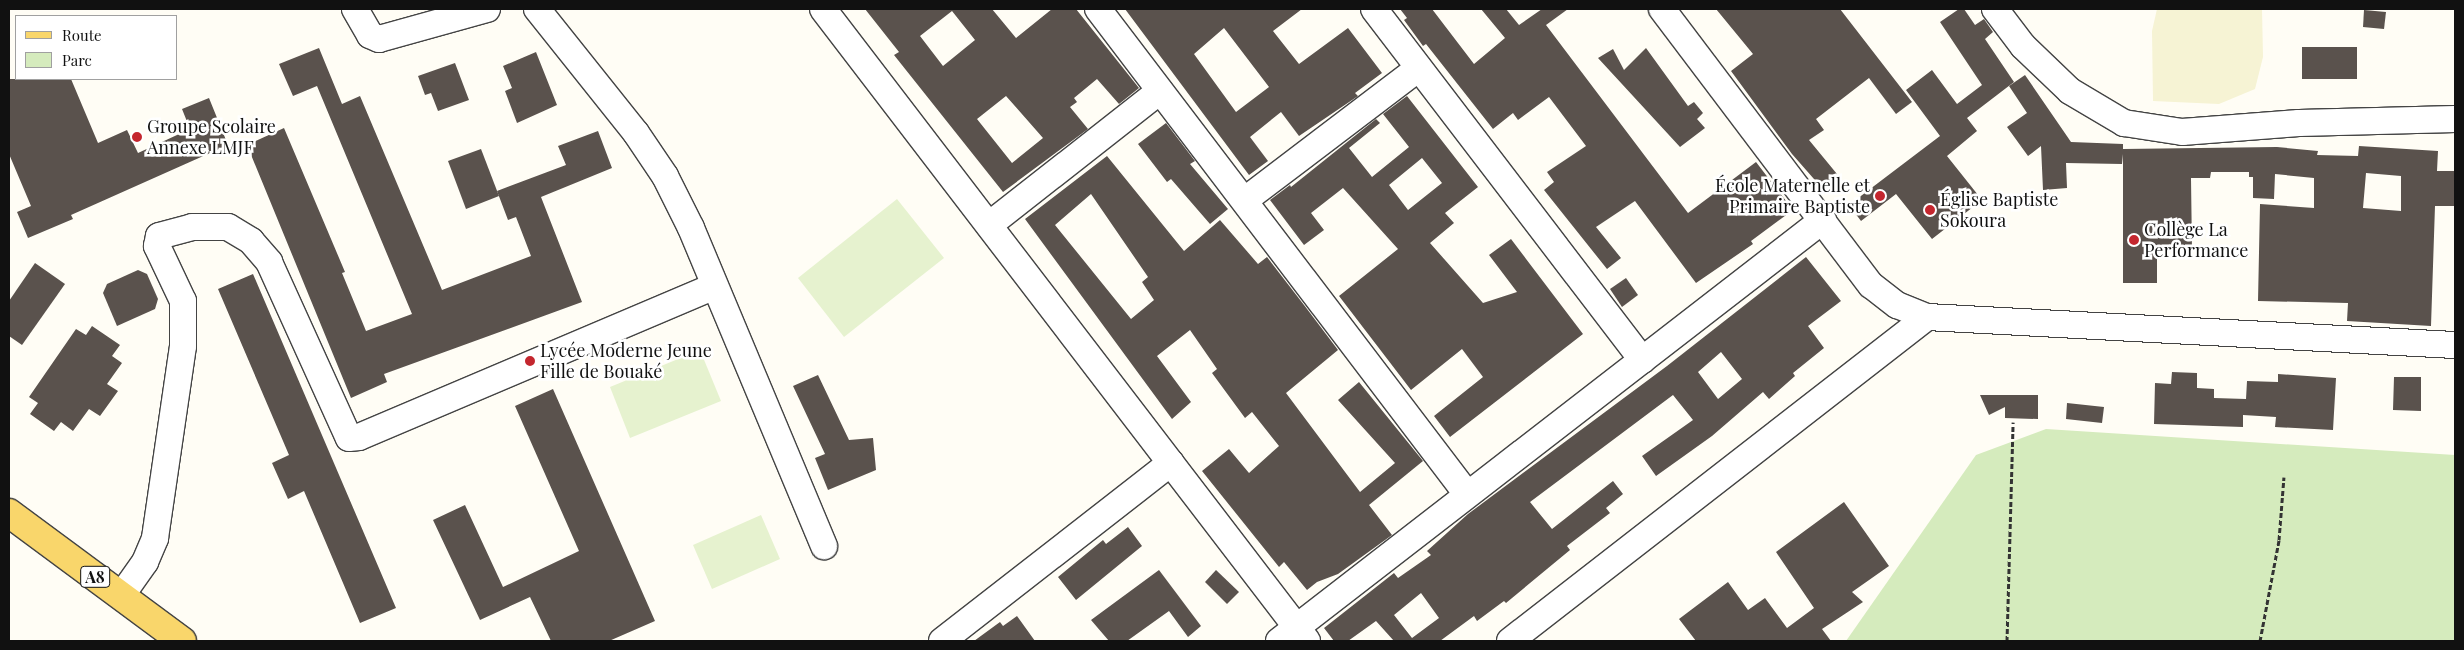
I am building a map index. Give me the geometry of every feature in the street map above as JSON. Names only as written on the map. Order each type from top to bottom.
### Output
[{"type":"main road","name":"A8","points":[[9,513],[182,641]]},
{"type":"street","points":[[355,9],[370,35],[379,39],[487,9]]},
{"type":"street","points":[[537,9],[636,133],[665,176],[691,228],[824,546]]},
{"type":"street","points":[[823,9],[1171,464],[1294,637],[1467,494],[1823,220]]},
{"type":"street","points":[[1098,9],[1246,200],[1467,494]]},
{"type":"street","points":[[1374,9],[1642,360]]},
{"type":"street","points":[[1662,9],[1872,285],[1897,305],[1927,316],[2455,345]]},
{"type":"street","points":[[1995,9],[2023,46],[2070,91],[2124,123],[2182,132],[2299,123],[2455,119]]},
{"type":"street","points":[[1246,200],[1419,68]]},
{"type":"street","points":[[989,225],[1160,91]]},
{"type":"street","points":[[122,596],[145,562],[155,538],[183,346],[183,301],[157,246],[159,236],[192,227],[228,227],[251,241],[269,262],[349,438],[359,437],[714,286]]},
{"type":"street","points":[[1510,641],[1927,316]]},
{"type":"street","points":[[942,641],[1171,464]]},
{"type":"path","points":[[2007,641],[2013,422]]},
{"type":"path","points":[[2260,641],[2279,540],[2284,477]]},
{"type":"shaded area","points":[[2157,9],[2262,9],[2263,57],[2255,89],[2219,104],[2153,101],[2152,31]]},
{"type":"green space","points":[[897,199],[944,258],[844,337],[798,278]]},
{"type":"green space","points":[[700,350],[721,401],[630,438],[610,387]]},
{"type":"green space","points":[[2046,429],[2455,455],[2455,641],[1846,641],[1976,455]]},
{"type":"green space","points":[[761,515],[780,559],[712,589],[693,545]]},
{"type":"building","points":[[865,9],[992,9],[1016,38],[1052,9],[1076,9],[1139,88],[1119,104],[1097,79],[1074,98],[1077,102],[1070,107],[1088,129],[1003,192],[894,55],[899,52]],"holes":[[[952,11],[975,40],[943,66],[920,36]],[[1006,96],[1043,138],[1012,163],[977,119]]]},
{"type":"building","points":[[1125,9],[1302,9],[1273,31],[1299,64],[1348,28],[1382,73],[1355,93],[1358,96],[1299,136],[1281,112],[1250,137],[1268,161],[1249,175]],"holes":[[[1224,28],[1269,87],[1236,112],[1194,54]]]},
{"type":"building","points":[[1400,9],[1432,9],[1474,64],[1505,38],[1481,9],[1506,9],[1519,25],[1542,9],[1568,9],[1546,25],[1688,213],[1756,162],[1793,210],[1751,241],[1753,244],[1696,283],[1635,201],[1596,227],[1621,258],[1607,269],[1544,190],[1554,182],[1547,172],[1586,146],[1549,97],[1518,120],[1513,113],[1493,129],[1426,44],[1423,46],[1404,20],[1407,18]]},
{"type":"building","points":[[1716,9],[1840,9],[1912,102],[1896,114],[1869,78],[1816,119],[1824,130],[1809,140],[1837,174],[1821,187],[1792,154],[1731,71],[1753,54]]},
{"type":"building","points":[[1959,9],[1964,9],[1975,25],[1984,19],[1993,32],[1985,39],[2014,82],[1967,118],[1977,131],[1947,156],[1982,200],[1932,239],[1896,194],[1861,221],[1849,205],[1940,136],[1906,90],[1932,70],[1957,104],[1982,85],[1940,22]]},
{"type":"building","points":[[2364,10],[2386,12],[2384,29],[2363,27]]},
{"type":"building","points":[[2302,47],[2357,47],[2357,79],[2302,79]]},
{"type":"building","points":[[319,48],[342,104],[360,96],[442,290],[531,256],[516,217],[508,220],[497,191],[566,165],[558,146],[598,131],[612,168],[541,197],[582,302],[384,374],[387,382],[351,398],[247,145],[284,128],[345,272],[342,273],[366,331],[412,314],[317,86],[293,96],[279,64]]},
{"type":"building","points":[[1646,48],[1688,106],[1694,102],[1703,113],[1697,119],[1705,128],[1680,147],[1598,58],[1613,49],[1624,70]]},
{"type":"building","points":[[536,52],[557,105],[517,123],[505,91],[512,88],[503,66]]},
{"type":"building","points":[[455,63],[469,100],[438,111],[431,93],[425,95],[418,76]]},
{"type":"building","points":[[2025,75],[2071,142],[2123,144],[2123,149],[2277,147],[2318,151],[2317,155],[2358,156],[2359,146],[2438,151],[2437,171],[2455,171],[2455,206],[2435,206],[2431,326],[2347,321],[2348,303],[2258,301],[2260,204],[2314,208],[2314,178],[2275,174],[2274,199],[2253,198],[2253,177],[2249,177],[2249,172],[2211,172],[2210,178],[2191,178],[2192,251],[2157,252],[2157,283],[2123,283],[2123,154],[2122,164],[2066,163],[2067,188],[2043,190],[2041,146],[2028,156],[2007,127],[2027,113],[2009,86]],"holes":[[[2366,173],[2401,176],[2401,211],[2363,208]]]},
{"type":"building","points":[[9,79],[71,80],[98,143],[127,130],[138,153],[190,129],[182,109],[209,98],[228,145],[71,215],[73,219],[28,238],[17,212],[31,206],[9,154]]},
{"type":"building","points":[[1407,96],[1478,187],[1445,213],[1454,223],[1430,243],[1483,303],[1517,292],[1489,255],[1511,239],[1583,334],[1450,437],[1434,416],[1483,377],[1462,349],[1411,390],[1339,296],[1398,249],[1343,188],[1311,213],[1324,230],[1304,245],[1270,200],[1290,185],[1291,187],[1376,119],[1380,123],[1349,148],[1372,177],[1409,147],[1383,114]],"holes":[[[1422,158],[1442,183],[1408,210],[1389,185]]]},
{"type":"building","points":[[1166,123],[1195,161],[1190,164],[1228,209],[1210,224],[1171,179],[1167,182],[1138,144]]},
{"type":"building","points":[[481,149],[499,196],[466,209],[448,161]]},
{"type":"building","points":[[1107,156],[1184,251],[1220,220],[1258,264],[1267,257],[1338,350],[1286,393],[1360,492],[1395,463],[1338,400],[1359,382],[1423,461],[1369,505],[1392,535],[1338,574],[1317,582],[1307,590],[1284,562],[1279,567],[1202,471],[1229,449],[1249,473],[1279,446],[1252,412],[1245,418],[1212,373],[1217,369],[1190,330],[1157,356],[1191,402],[1172,419],[1025,219]],"holes":[[[1091,194],[1148,277],[1142,282],[1154,300],[1131,319],[1055,225]]]},
{"type":"building","points":[[1806,257],[1841,301],[1808,326],[1824,348],[1793,373],[1795,376],[1769,399],[1763,392],[1712,436],[1656,476],[1642,456],[1693,420],[1673,395],[1530,502],[1552,529],[1613,481],[1623,494],[1606,508],[1610,513],[1567,546],[1570,550],[1506,603],[1504,601],[1477,621],[1474,616],[1440,641],[1394,641],[1376,621],[1348,641],[1334,641],[1324,628],[1394,573],[1398,578],[1431,555],[1427,551],[1468,514],[1667,366]],"holes":[[[1721,352],[1742,379],[1718,399],[1698,372]],[[1421,593],[1439,618],[1412,638],[1394,615]]]},
{"type":"building","points":[[35,263],[65,284],[22,345],[9,336],[9,301]]},
{"type":"building","points":[[138,270],[147,274],[158,299],[155,309],[117,326],[103,293],[107,284]]},
{"type":"building","points":[[253,274],[396,608],[360,623],[304,491],[288,499],[272,463],[289,455],[218,289]]},
{"type":"building","points":[[1626,278],[1638,295],[1622,307],[1610,289]]},
{"type":"building","points":[[92,326],[120,345],[112,356],[122,363],[107,384],[118,391],[100,416],[89,409],[73,431],[61,422],[54,431],[30,414],[38,403],[29,397],[76,329],[86,335]]},
{"type":"building","points":[[2172,372],[2197,373],[2197,388],[2214,389],[2214,398],[2246,399],[2247,381],[2278,382],[2278,374],[2336,378],[2333,430],[2275,427],[2276,417],[2243,415],[2243,427],[2154,424],[2155,383],[2171,384]]},
{"type":"building","points":[[818,375],[849,440],[873,438],[876,470],[828,490],[815,458],[825,454],[793,386]]},
{"type":"building","points":[[2394,377],[2421,377],[2421,411],[2393,410]]},
{"type":"building","points":[[553,389],[655,621],[609,641],[551,641],[530,597],[480,620],[433,520],[465,505],[503,587],[579,551],[515,406]]},
{"type":"building","points":[[1980,395],[2038,395],[2038,419],[2005,418],[2005,407],[1989,415]]},
{"type":"building","points":[[2067,403],[2104,407],[2102,423],[2066,419]]},
{"type":"building","points":[[1844,502],[1889,566],[1852,592],[1863,602],[1822,629],[1831,641],[1696,641],[1679,619],[1728,582],[1748,610],[1765,598],[1787,628],[1814,608],[1776,552]]},
{"type":"building","points":[[1128,527],[1142,546],[1076,600],[1058,577],[1103,540],[1106,544]]},
{"type":"building","points":[[1159,570],[1201,626],[1188,637],[1169,611],[1127,641],[1109,641],[1091,620]]},
{"type":"building","points":[[1216,570],[1239,592],[1227,604],[1205,582]]},
{"type":"building","points":[[1017,616],[1035,641],[974,641],[1000,622],[1003,626]]},
{"type":"place","name":"Groupe Scolaire Annexe LMJF","points":[[137,137]]},
{"type":"place","name":"École Maternelle et Primaire Baptiste","points":[[1880,196]]},
{"type":"place","name":"Église Baptiste Sokoura","points":[[1930,210]]},
{"type":"place","name":"Collège La Performance","points":[[2134,240]]},
{"type":"place","name":"Lycée Moderne Jeune Fille de Bouaké","points":[[530,361]]}]
